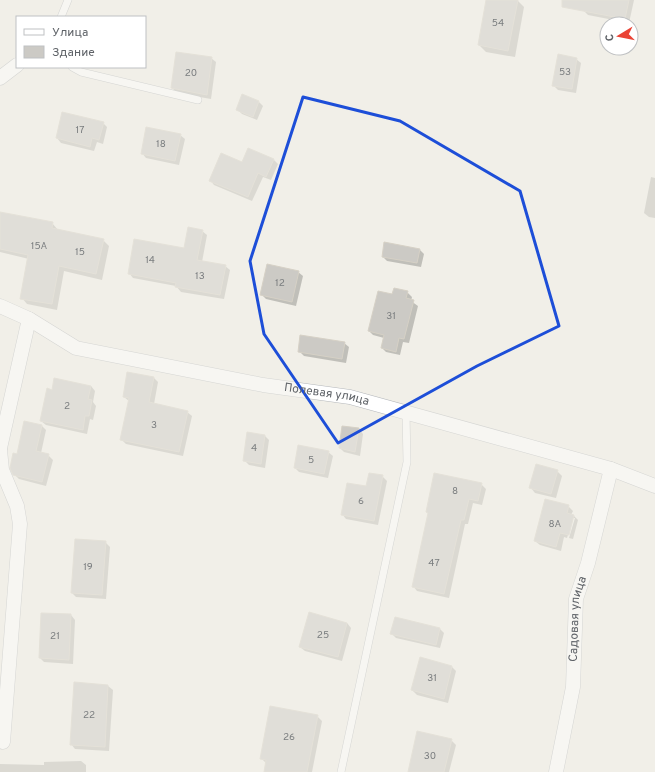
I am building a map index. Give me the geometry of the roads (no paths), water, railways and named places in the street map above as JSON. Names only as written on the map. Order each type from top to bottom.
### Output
[{"type":"street","points":[[0,78],[16,66]]},
{"type":"street","name":"Полевая улица","points":[[0,306],[29,319],[76,348],[263,385],[350,397],[611,469],[655,486]]},
{"type":"street","points":[[2,742],[20,524],[17,506],[2,470],[0,449],[29,319]]},
{"type":"street","name":"Садовая улица","points":[[556,772],[573,687],[576,599],[588,563],[611,469]]},
{"type":"lane","points":[[61,16],[68,0]]},
{"type":"lane","points":[[74,68],[81,72],[198,100]]},
{"type":"lane","points":[[341,772],[406,462],[406,413]]}]
